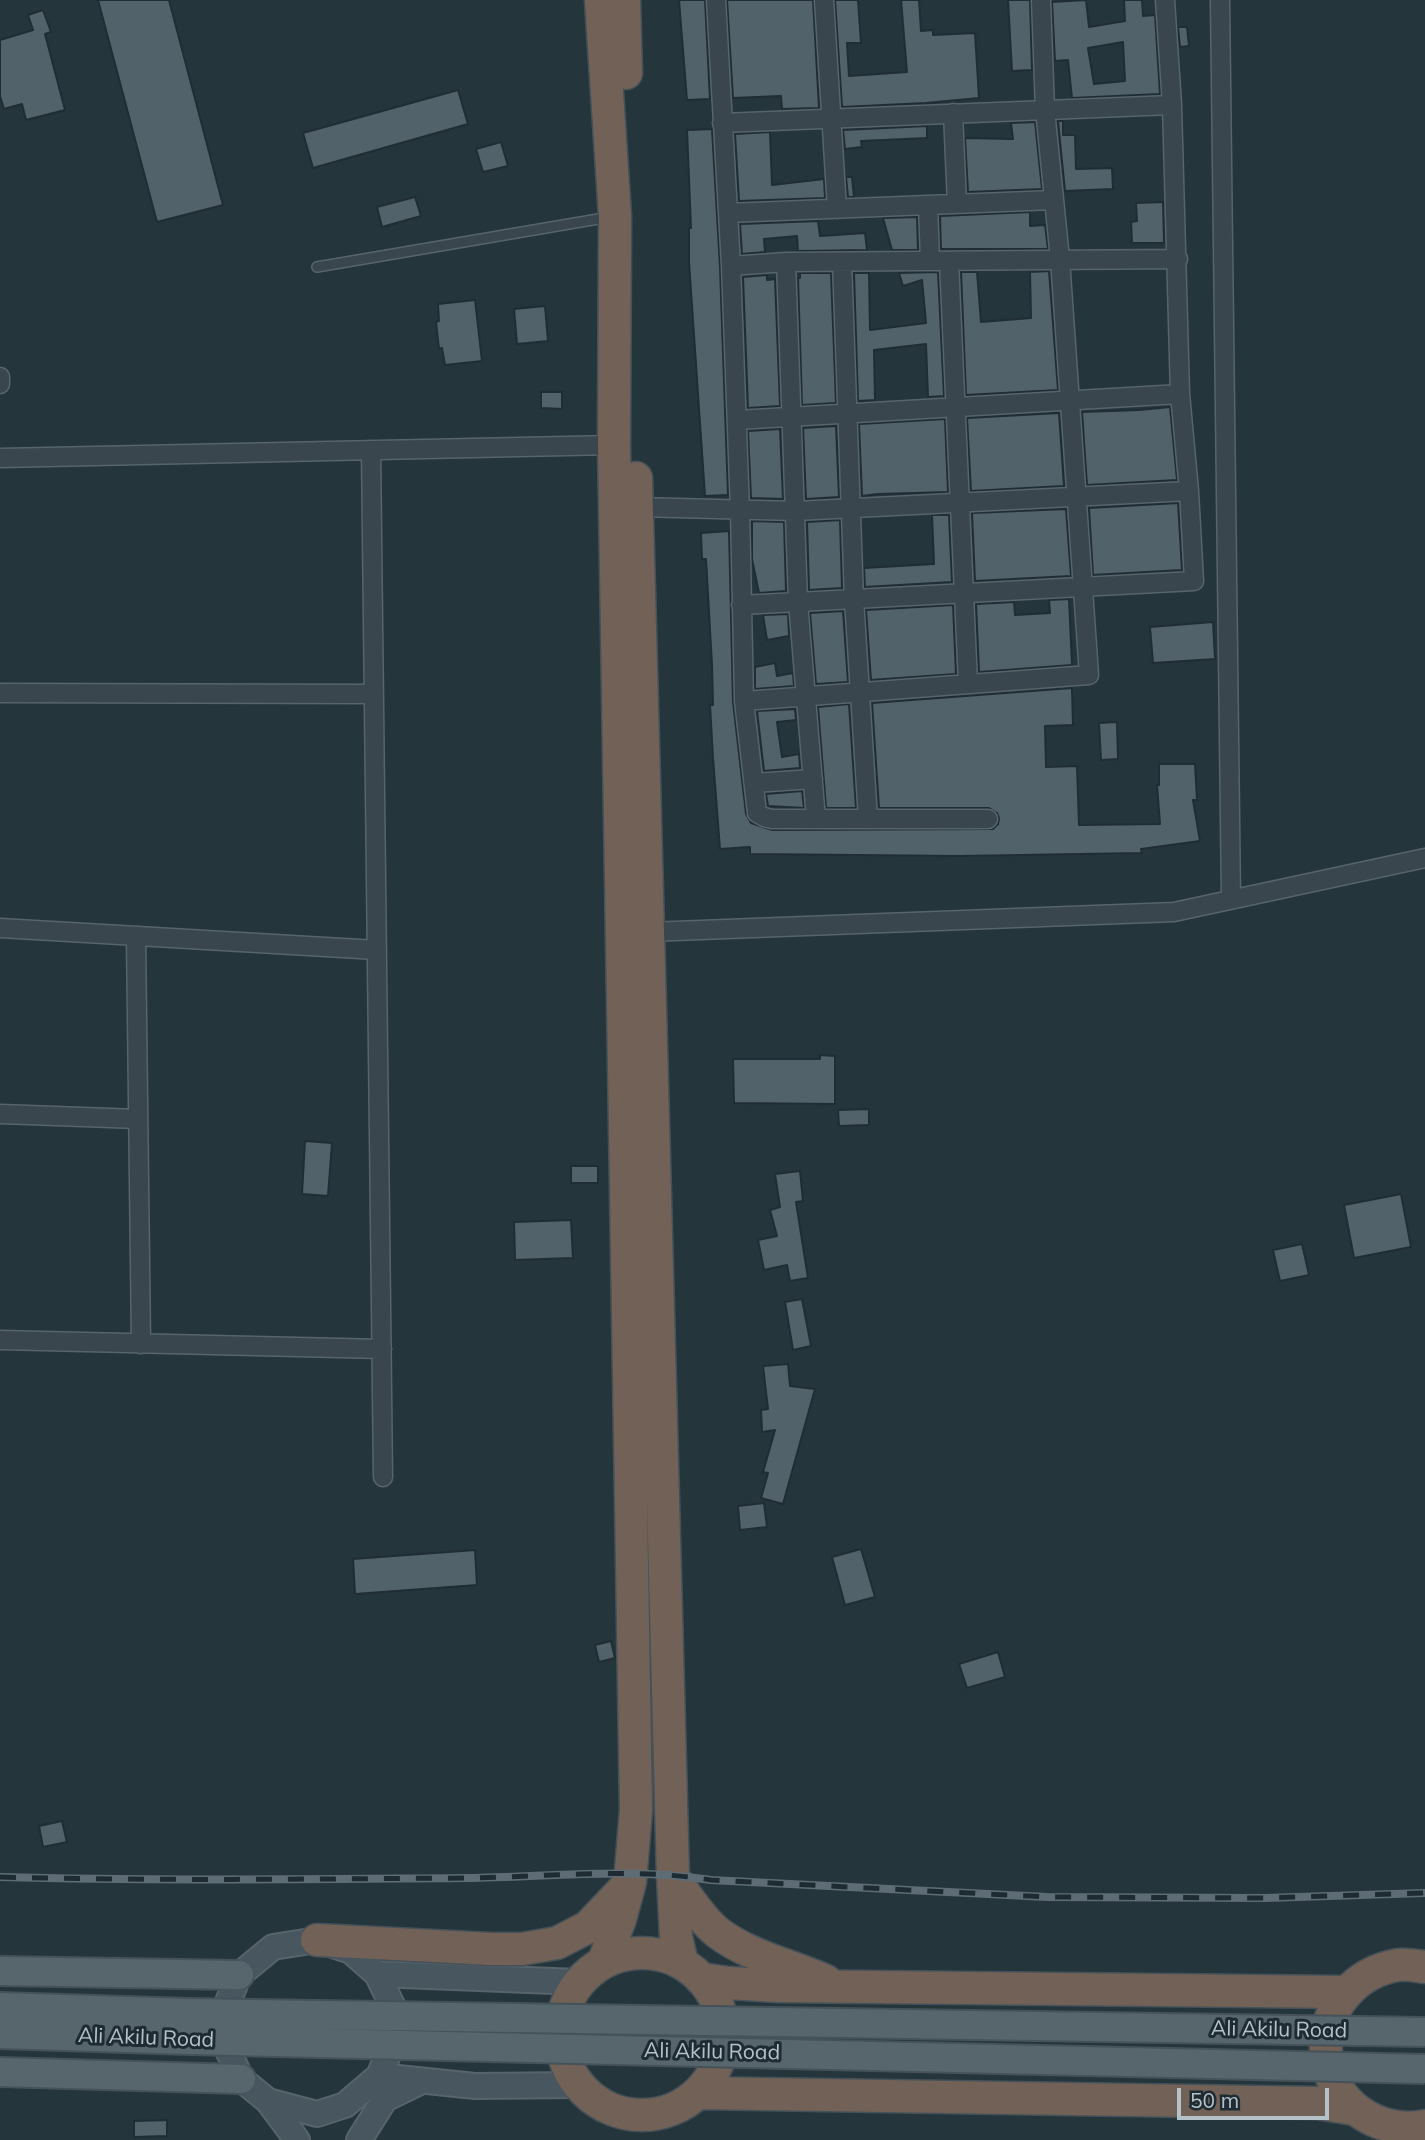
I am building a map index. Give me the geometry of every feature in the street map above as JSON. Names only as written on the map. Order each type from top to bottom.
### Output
[{"type":"highway","points":[[601,0],[615,216],[614,445],[636,1810],[630,1882],[604,1961]]},
{"type":"highway","points":[[624,0],[673,1877],[676,1937],[691,1971],[718,2005],[723,2036],[716,2067],[699,2093],[670,2111],[636,2116],[604,2107],[578,2085],[564,2059],[560,2030],[567,2002],[579,1982],[604,1961],[629,1953],[654,1953],[691,1971],[729,1983],[777,1986],[1345,1992]]},
{"type":"highway","points":[[673,1877],[715,1930],[728,1939],[756,1954],[840,1987]]},
{"type":"highway","points":[[317,1940],[491,1949],[522,1949],[557,1943],[588,1927],[630,1882]]},
{"type":"highway","points":[[1425,1967],[1400,1964],[1370,1973],[1345,1992],[1329,2020],[1326,2052],[1334,2083],[1354,2109],[1380,2125],[1410,2129],[1425,2126]]},
{"type":"highway","points":[[699,2093],[1317,2103],[1354,2109]]},
{"type":"main road","points":[[268,2101],[317,2114],[345,2105],[379,2076],[393,2043],[393,2007],[377,1974],[351,1951],[317,1940],[273,1947],[239,1975],[225,2009],[226,2046],[241,2079],[268,2101],[297,2140]]},
{"type":"main road","points":[[0,1971],[239,1975]]},
{"type":"main road","points":[[377,1974],[579,1982]]},
{"type":"main road","name":"Ali Akilu Road","points":[[0,2007],[189,2026],[1425,2069]]},
{"type":"main road","name":"Ali Akilu Road","points":[[0,2034],[189,2026],[1425,2032]]},
{"type":"main road","points":[[0,2072],[241,2079]]},
{"type":"main road","points":[[379,2076],[475,2086],[578,2085]]},
{"type":"main road","points":[[359,2140],[384,2099],[422,2080]]},
{"type":"main road","points":[[344,2140],[345,2105]]},
{"type":"street","points":[[716,0],[731,265],[744,701],[757,813],[764,817],[816,819],[988,819]]},
{"type":"street","points":[[824,0],[837,209]]},
{"type":"street","points":[[744,701],[1088,675],[1071,401],[1045,110],[1041,0]]},
{"type":"street","points":[[741,605],[1194,581],[1180,394],[1178,259],[1165,0]]},
{"type":"street","points":[[1220,0],[1231,900]]},
{"type":"street","points":[[722,122],[1172,105]]},
{"type":"street","points":[[953,113],[957,204]]},
{"type":"street","points":[[728,213],[1054,200]]},
{"type":"street","points":[[928,205],[930,261]]},
{"type":"street","points":[[731,265],[786,262],[1178,259]]},
{"type":"street","points":[[950,261],[954,407],[968,684]]},
{"type":"street","points":[[786,262],[798,602],[816,819]]},
{"type":"street","points":[[842,262],[854,599],[868,819]]},
{"type":"street","points":[[0,377],[0,384]]},
{"type":"street","points":[[737,420],[1180,394]]},
{"type":"street","points":[[0,458],[614,445]]},
{"type":"street","points":[[371,450],[383,1477]]},
{"type":"street","points":[[637,507],[796,511],[1189,491]]},
{"type":"street","points":[[0,693],[374,694]]},
{"type":"street","points":[[754,783],[813,779]]},
{"type":"street","points":[[648,932],[1174,912],[1425,858]]},
{"type":"street","points":[[0,928],[377,950]]},
{"type":"street","points":[[136,936],[141,1344]]},
{"type":"street","points":[[0,1114],[138,1119]]},
{"type":"street","points":[[0,1340],[382,1349]]},
{"type":"lane","points":[[317,267],[615,216]]},
{"type":"building","points":[[98,0],[169,0],[223,205],[157,222]]},
{"type":"building","points":[[679,0],[705,0],[710,99],[687,100]]},
{"type":"building","points":[[727,0],[813,0],[819,108],[782,109],[781,96],[733,98]]},
{"type":"building","points":[[835,0],[858,0],[861,43],[847,43],[849,76],[907,72],[901,0],[919,0],[921,31],[933,30],[933,35],[975,33],[979,98],[842,107]]},
{"type":"building","points":[[1008,0],[1030,0],[1032,70],[1012,71]]},
{"type":"building","points":[[1086,0],[1089,27],[1125,21],[1124,0],[1142,0],[1143,16],[1155,15],[1160,94],[1072,98],[1068,60],[1055,61],[1052,2]],"holes":[[[1123,42],[1125,81],[1094,84],[1088,48]]]},
{"type":"building","points":[[43,10],[51,32],[45,34],[65,110],[26,120],[22,104],[4,109],[0,96],[0,40],[33,30],[28,15]]},
{"type":"building","points":[[1178,27],[1187,27],[1189,46],[1180,47]]},
{"type":"building","points":[[458,90],[468,124],[313,168],[303,133]]},
{"type":"building","points":[[1058,121],[1063,121],[1063,135],[1075,135],[1076,169],[1112,168],[1113,189],[1065,191]]},
{"type":"building","points":[[1035,122],[1042,189],[968,192],[965,138],[1013,139],[1011,123]]},
{"type":"building","points":[[927,126],[927,138],[861,141],[862,147],[845,149],[843,130]]},
{"type":"building","points":[[712,129],[728,495],[705,496],[689,262],[691,228],[687,130]]},
{"type":"building","points":[[770,132],[772,185],[824,179],[825,198],[739,201],[735,134]]},
{"type":"building","points":[[501,142],[508,166],[483,172],[476,149]]},
{"type":"building","points":[[846,177],[852,177],[854,197],[848,197]]},
{"type":"building","points":[[415,197],[421,216],[382,227],[377,207]]},
{"type":"building","points":[[1163,202],[1164,243],[1132,243],[1131,222],[1137,221],[1136,203]]},
{"type":"building","points":[[1030,212],[1030,226],[1045,225],[1048,249],[941,249],[940,216]]},
{"type":"building","points":[[917,217],[918,250],[892,250],[883,218]]},
{"type":"building","points":[[818,221],[820,236],[865,233],[867,250],[798,251],[797,236],[764,239],[765,252],[742,254],[740,224]]},
{"type":"building","points":[[1049,271],[1058,390],[966,395],[961,272],[977,272],[981,322],[1031,318],[1030,272]]},
{"type":"building","points":[[938,272],[944,396],[928,397],[926,344],[874,350],[875,400],[858,401],[854,273],[869,273],[870,330],[926,323],[922,280],[903,286],[899,273]]},
{"type":"building","points":[[800,273],[831,273],[836,403],[802,405]]},
{"type":"building","points":[[767,275],[767,280],[775,279],[780,406],[748,408],[743,277]]},
{"type":"building","points":[[475,300],[482,361],[445,365],[442,348],[439,349],[436,322],[439,321],[438,304]]},
{"type":"building","points":[[545,306],[548,341],[517,344],[514,309]]},
{"type":"building","points":[[541,392],[562,392],[562,409],[541,408]]},
{"type":"building","points":[[1170,407],[1177,480],[1087,485],[1082,412]]},
{"type":"building","points":[[1059,413],[1064,486],[971,491],[967,418]]},
{"type":"building","points":[[945,419],[948,492],[862,496],[859,424]]},
{"type":"building","points":[[836,426],[839,497],[806,499],[803,428]]},
{"type":"building","points":[[780,429],[783,499],[751,498],[748,431]]},
{"type":"building","points":[[1178,503],[1182,570],[1093,575],[1089,508]]},
{"type":"building","points":[[1066,509],[1071,576],[975,581],[972,513]]},
{"type":"building","points":[[932,515],[949,515],[952,582],[865,587],[864,568],[934,564]]},
{"type":"building","points":[[840,520],[842,588],[809,590],[807,522]]},
{"type":"building","points":[[752,521],[784,522],[786,591],[759,593],[752,559]]},
{"type":"building","points":[[729,531],[733,702],[746,814],[751,823],[772,830],[993,829],[999,818],[997,813],[989,808],[879,808],[872,703],[1072,688],[1073,725],[1045,726],[1046,767],[1077,766],[1079,825],[1160,824],[1157,785],[1159,764],[1195,764],[1197,800],[1193,800],[1200,841],[1141,849],[1142,853],[960,856],[750,854],[750,847],[720,849],[710,705],[713,705],[712,665],[706,559],[702,559],[701,533]]},
{"type":"building","points":[[1069,599],[1072,665],[979,672],[976,604],[1014,602],[1015,615],[1050,613],[1049,600]]},
{"type":"building","points":[[953,605],[956,674],[871,680],[866,610]]},
{"type":"building","points":[[843,611],[848,682],[816,684],[810,613]]},
{"type":"building","points":[[788,614],[789,636],[767,640],[763,615]]},
{"type":"building","points":[[1213,622],[1215,659],[1153,663],[1150,627]]},
{"type":"building","points":[[775,663],[777,676],[793,673],[794,686],[755,689],[755,667]]},
{"type":"building","points":[[849,704],[856,808],[826,808],[818,707]]},
{"type":"building","points":[[795,709],[796,720],[777,722],[782,757],[799,754],[800,768],[764,771],[757,711]]},
{"type":"building","points":[[1117,722],[1118,759],[1101,760],[1099,723]]},
{"type":"building","points":[[802,791],[804,808],[768,806],[766,794]]},
{"type":"building","points":[[820,1055],[835,1056],[835,1104],[734,1103],[733,1059],[820,1059]]},
{"type":"building","points":[[869,1109],[869,1125],[839,1126],[838,1110]]},
{"type":"building","points":[[305,1141],[332,1143],[328,1196],[302,1194]]},
{"type":"building","points":[[571,1166],[598,1166],[598,1183],[571,1183]]},
{"type":"building","points":[[800,1171],[803,1201],[796,1202],[808,1278],[790,1281],[787,1265],[764,1270],[758,1240],[777,1236],[770,1210],[780,1207],[775,1174]]},
{"type":"building","points":[[1401,1194],[1411,1247],[1354,1258],[1344,1205]]},
{"type":"building","points":[[571,1220],[573,1258],[515,1260],[514,1222]]},
{"type":"building","points":[[1302,1244],[1309,1275],[1280,1281],[1273,1250]]},
{"type":"building","points":[[802,1299],[811,1346],[793,1350],[785,1302]]},
{"type":"building","points":[[788,1364],[790,1386],[815,1389],[783,1504],[761,1498],[768,1473],[763,1472],[775,1430],[762,1432],[761,1410],[768,1409],[763,1366]]},
{"type":"building","points":[[764,1503],[767,1527],[740,1530],[738,1506]]},
{"type":"building","points":[[861,1549],[875,1597],[845,1605],[832,1557]]},
{"type":"building","points":[[475,1550],[477,1585],[355,1594],[353,1559]]},
{"type":"building","points":[[611,1641],[615,1658],[599,1662],[595,1645]]},
{"type":"building","points":[[998,1652],[1005,1677],[967,1688],[959,1664]]},
{"type":"building","points":[[62,1821],[67,1842],[43,1847],[39,1826]]},
{"type":"building","points":[[167,2120],[167,2136],[134,2137],[134,2121]]},
{"type":"railway","points":[[0,1877],[467,1878],[620,1873],[1047,1897],[1265,1898],[1425,1893]]}]
